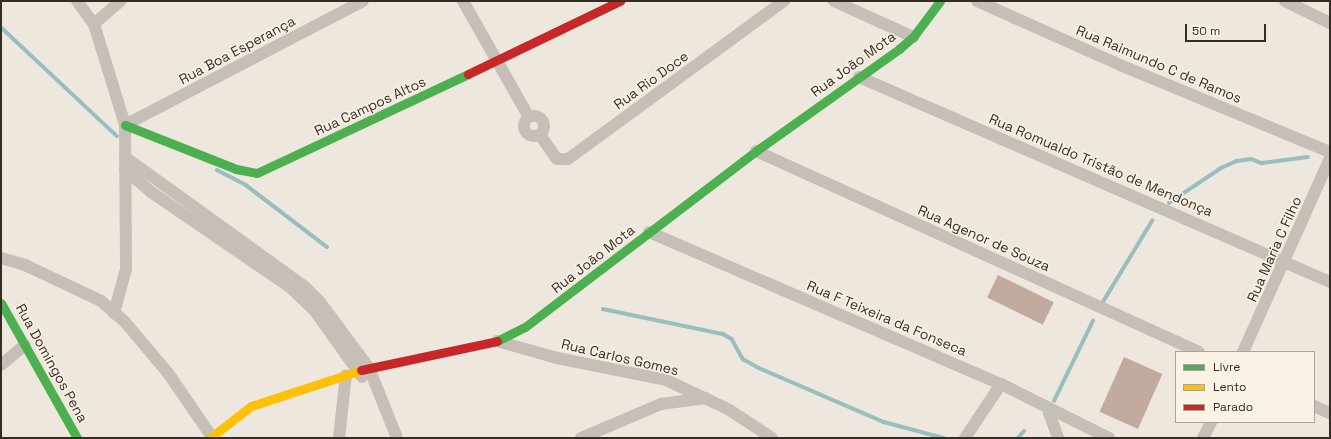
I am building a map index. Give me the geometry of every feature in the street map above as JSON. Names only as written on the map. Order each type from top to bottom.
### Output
[{"type":"main road","name":"Rua Campos Altos","points":[[125,125],[236,169],[256,173],[274,167],[496,62],[620,1]]},
{"type":"main road","name":"Rua João Mota","points":[[211,437],[251,406],[364,370],[498,341],[541,318],[649,232],[756,151],[913,37],[940,1]]},
{"type":"main road","name":"Rua Domingos Pena","points":[[1,303],[77,438]]},
{"type":"street","points":[[77,1],[94,24],[125,125],[126,268],[114,313]]},
{"type":"street","points":[[94,24],[120,1]]},
{"type":"street","name":"Rua Boa Esperança","points":[[125,125],[363,1]]},
{"type":"street","points":[[463,1],[496,62]]},
{"type":"street","name":"Rua Rio Doce","points":[[496,62],[529,117],[536,116],[543,120],[544,128],[540,135],[557,159],[568,159],[784,1]]},
{"type":"street","points":[[834,1],[913,37]]},
{"type":"street","name":"Rua Raimundo C de Ramos","points":[[977,1],[1120,65],[1330,152]]},
{"type":"street","points":[[1285,1],[1330,22]]},
{"type":"street","name":"Rua Romualdo Tristão de Mendonça","points":[[859,77],[1285,261],[1330,282]]},
{"type":"street","name":"Rua Agenor de Souza","points":[[756,151],[1197,351]]},
{"type":"street","points":[[125,157],[304,286],[320,302],[364,370],[397,438]]},
{"type":"street","name":"Rua Maria C Filho","points":[[1243,351],[1330,158]]},
{"type":"street","points":[[125,170],[151,192],[291,288],[315,311],[364,370]]},
{"type":"street","name":"Rua F Teixeira da Fonseca","points":[[649,232],[1001,384],[1048,410],[1109,438]]},
{"type":"street","points":[[1,258],[25,265],[87,294],[114,313],[168,373],[211,437]]},
{"type":"street","name":"Rua Carlos Gomes","points":[[498,341],[557,358],[666,380],[706,398],[759,427],[772,438]]},
{"type":"street","points":[[1,365],[25,345]]},
{"type":"street","points":[[339,438],[346,375]]},
{"type":"street","points":[[965,438],[1001,384]]},
{"type":"street","points":[[581,438],[661,404],[706,398]]},
{"type":"street","points":[[1315,406],[1330,414]]},
{"type":"street","points":[[1048,410],[1058,438]]},
{"type":"street","points":[[1204,438],[1211,423]]},
{"type":"building","points":[[998,275],[1054,302],[1043,325],[987,297]]},
{"type":"building","points":[[1124,357],[1162,374],[1138,429],[1100,412]]},
{"type":"waterway","points":[[1,27],[117,136]]},
{"type":"waterway","points":[[1169,203],[1221,168],[1237,161],[1251,159],[1262,163],[1308,157]]},
{"type":"waterway","points":[[217,170],[246,185],[327,247]]},
{"type":"waterway","points":[[1103,302],[1152,221]]},
{"type":"waterway","points":[[603,309],[723,334],[732,339],[743,359],[759,368],[884,422],[944,438]]},
{"type":"waterway","points":[[1054,401],[1093,321]]},
{"type":"waterway","points":[[1018,438],[1024,431]]},
{"type":"traffic: fast","points":[[497,341],[525,327],[756,151],[899,49],[913,37],[940,1]]},
{"type":"traffic: fast","points":[[125,125],[236,169],[257,173],[468,74]]},
{"type":"traffic: fast","points":[[1,303],[77,438]]},
{"type":"traffic: slow","points":[[210,438],[251,406],[361,370]]},
{"type":"traffic: jam","points":[[468,74],[620,1]]},
{"type":"traffic: jam","points":[[361,370],[497,341]]}]
